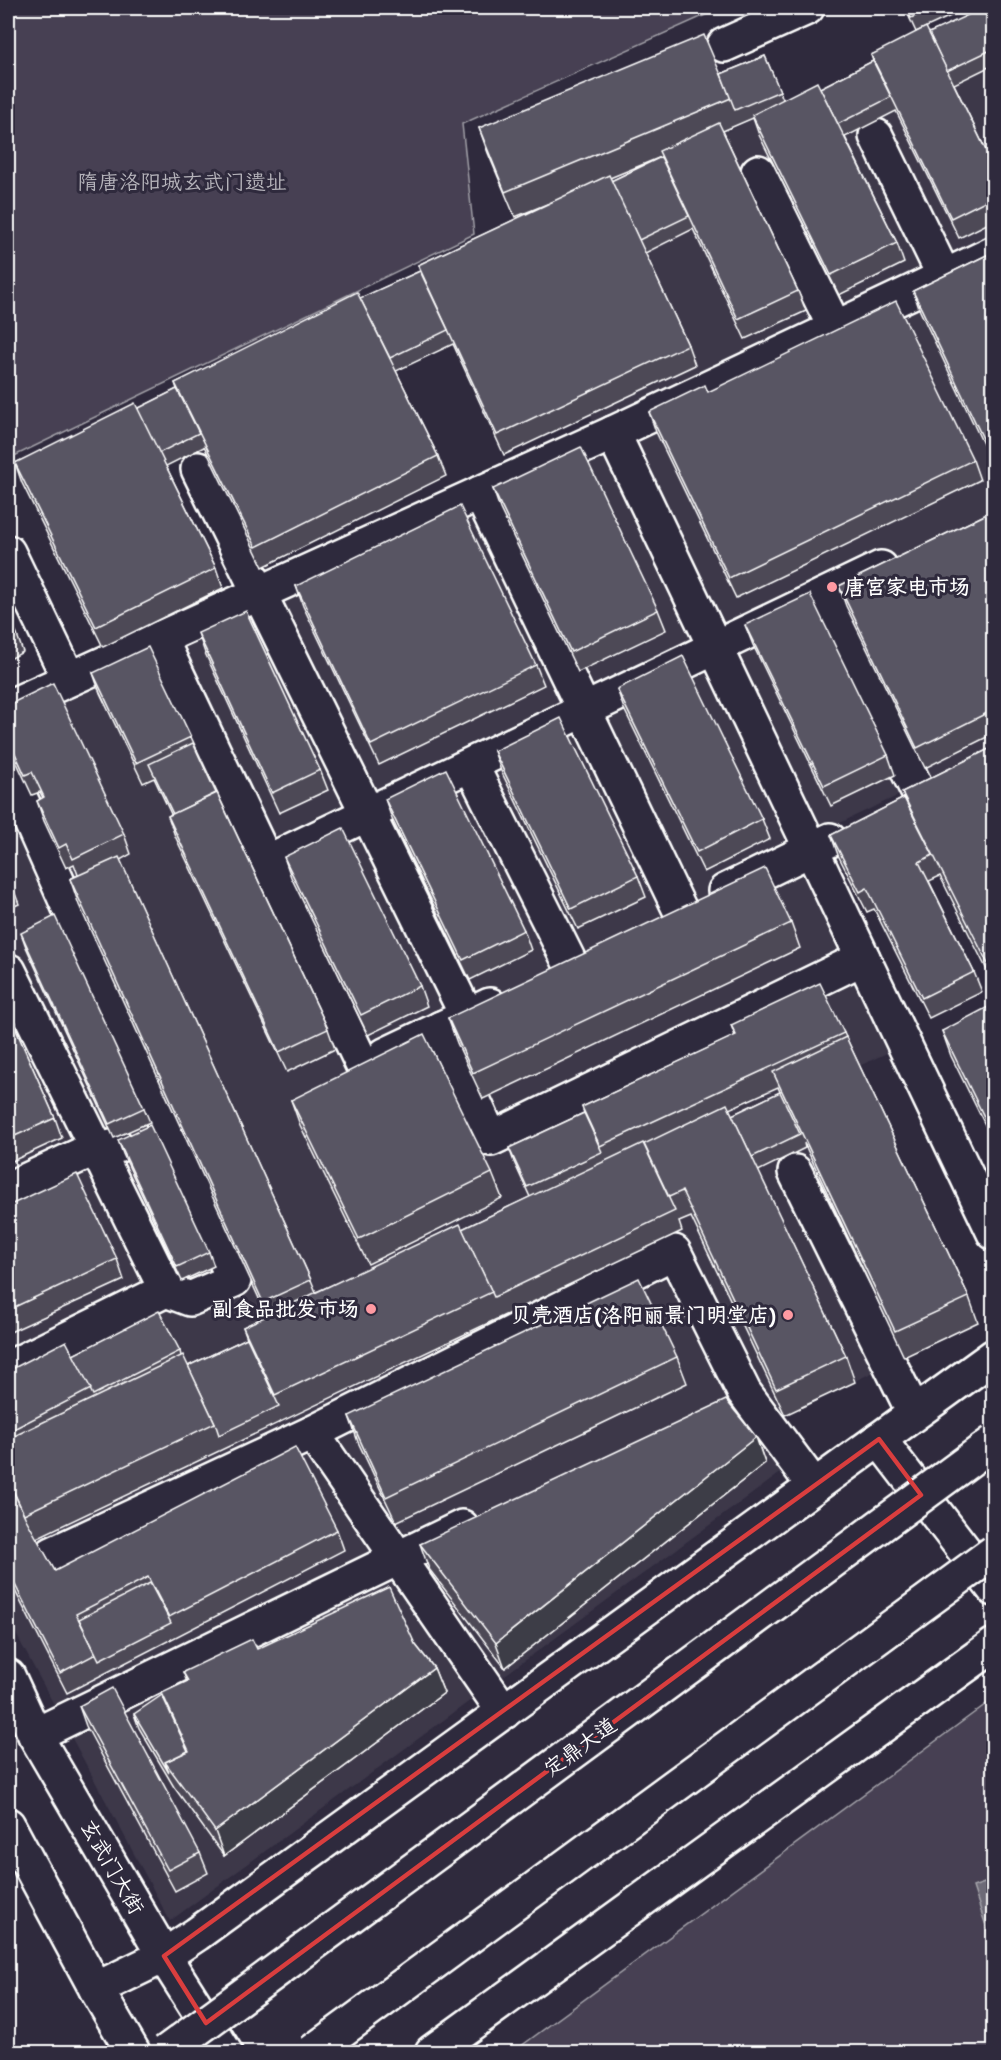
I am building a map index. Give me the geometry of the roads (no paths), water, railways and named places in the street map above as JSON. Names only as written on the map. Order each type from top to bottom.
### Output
[{"type":"main road","points":[[724,45],[807,8]]},
{"type":"main road","points":[[876,136],[944,276]]},
{"type":"main road","points":[[758,172],[835,328]]},
{"type":"main road","points":[[8,707],[613,433],[993,253]]},
{"type":"main road","points":[[613,433],[993,1233]]},
{"type":"main road","points":[[198,469],[367,814],[454,1022],[491,1139],[863,958]]},
{"type":"main road","points":[[480,493],[681,912]]},
{"type":"main road","points":[[8,552],[69,679]]},
{"type":"main road","points":[[267,862],[908,555]]},
{"type":"main road","points":[[824,596],[920,796]]},
{"type":"main road","points":[[160,638],[363,1066]]},
{"type":"main road","points":[[471,765],[571,965]]},
{"type":"main road","points":[[8,770],[234,1280],[190,1299],[166,1290],[8,972]]},
{"type":"main road","points":[[890,810],[951,781]]},
{"type":"main road","points":[[651,926],[860,825]]},
{"type":"main road","points":[[334,1080],[601,950]]},
{"type":"main road","points":[[8,1190],[87,1152],[116,1146],[164,1123]]},
{"type":"main road","points":[[795,1172],[914,1413]]},
{"type":"main road","points":[[52,1554],[312,1433],[674,1252],[733,1397],[814,1486]]},
{"type":"main road","points":[[8,1368],[166,1290]]},
{"type":"main road","points":[[96,1989],[164,1956],[197,1934],[993,1356]]},
{"type":"main road","points":[[312,1433],[504,1712]]},
{"type":"main road","points":[[879,1439],[993,1590]]},
{"type":"main road","name":"定鼎大道","points":[[166,2052],[993,1442]]},
{"type":"main road","points":[[35,1735],[485,1517]]},
{"type":"main road","points":[[312,2052],[993,1552]]},
{"type":"main road","points":[[432,2052],[993,1645]]},
{"type":"main road","name":"玄武门大街","points":[[8,1676],[35,1735],[164,1956],[225,2052]]},
{"type":"main road","points":[[8,1825],[96,1989],[133,2052]]},
{"type":"place","name":"唐宫家电市场","points":[[832,587]]},
{"type":"place","name":"副食品批发市场","points":[[371,1309]]},
{"type":"place","name":"贝壳酒店(洛阳丽景门明堂店)","points":[[788,1315]]},
{"type":"park label","name":"隋唐洛阳城玄武门遗址","points":[[182,182]]}]
